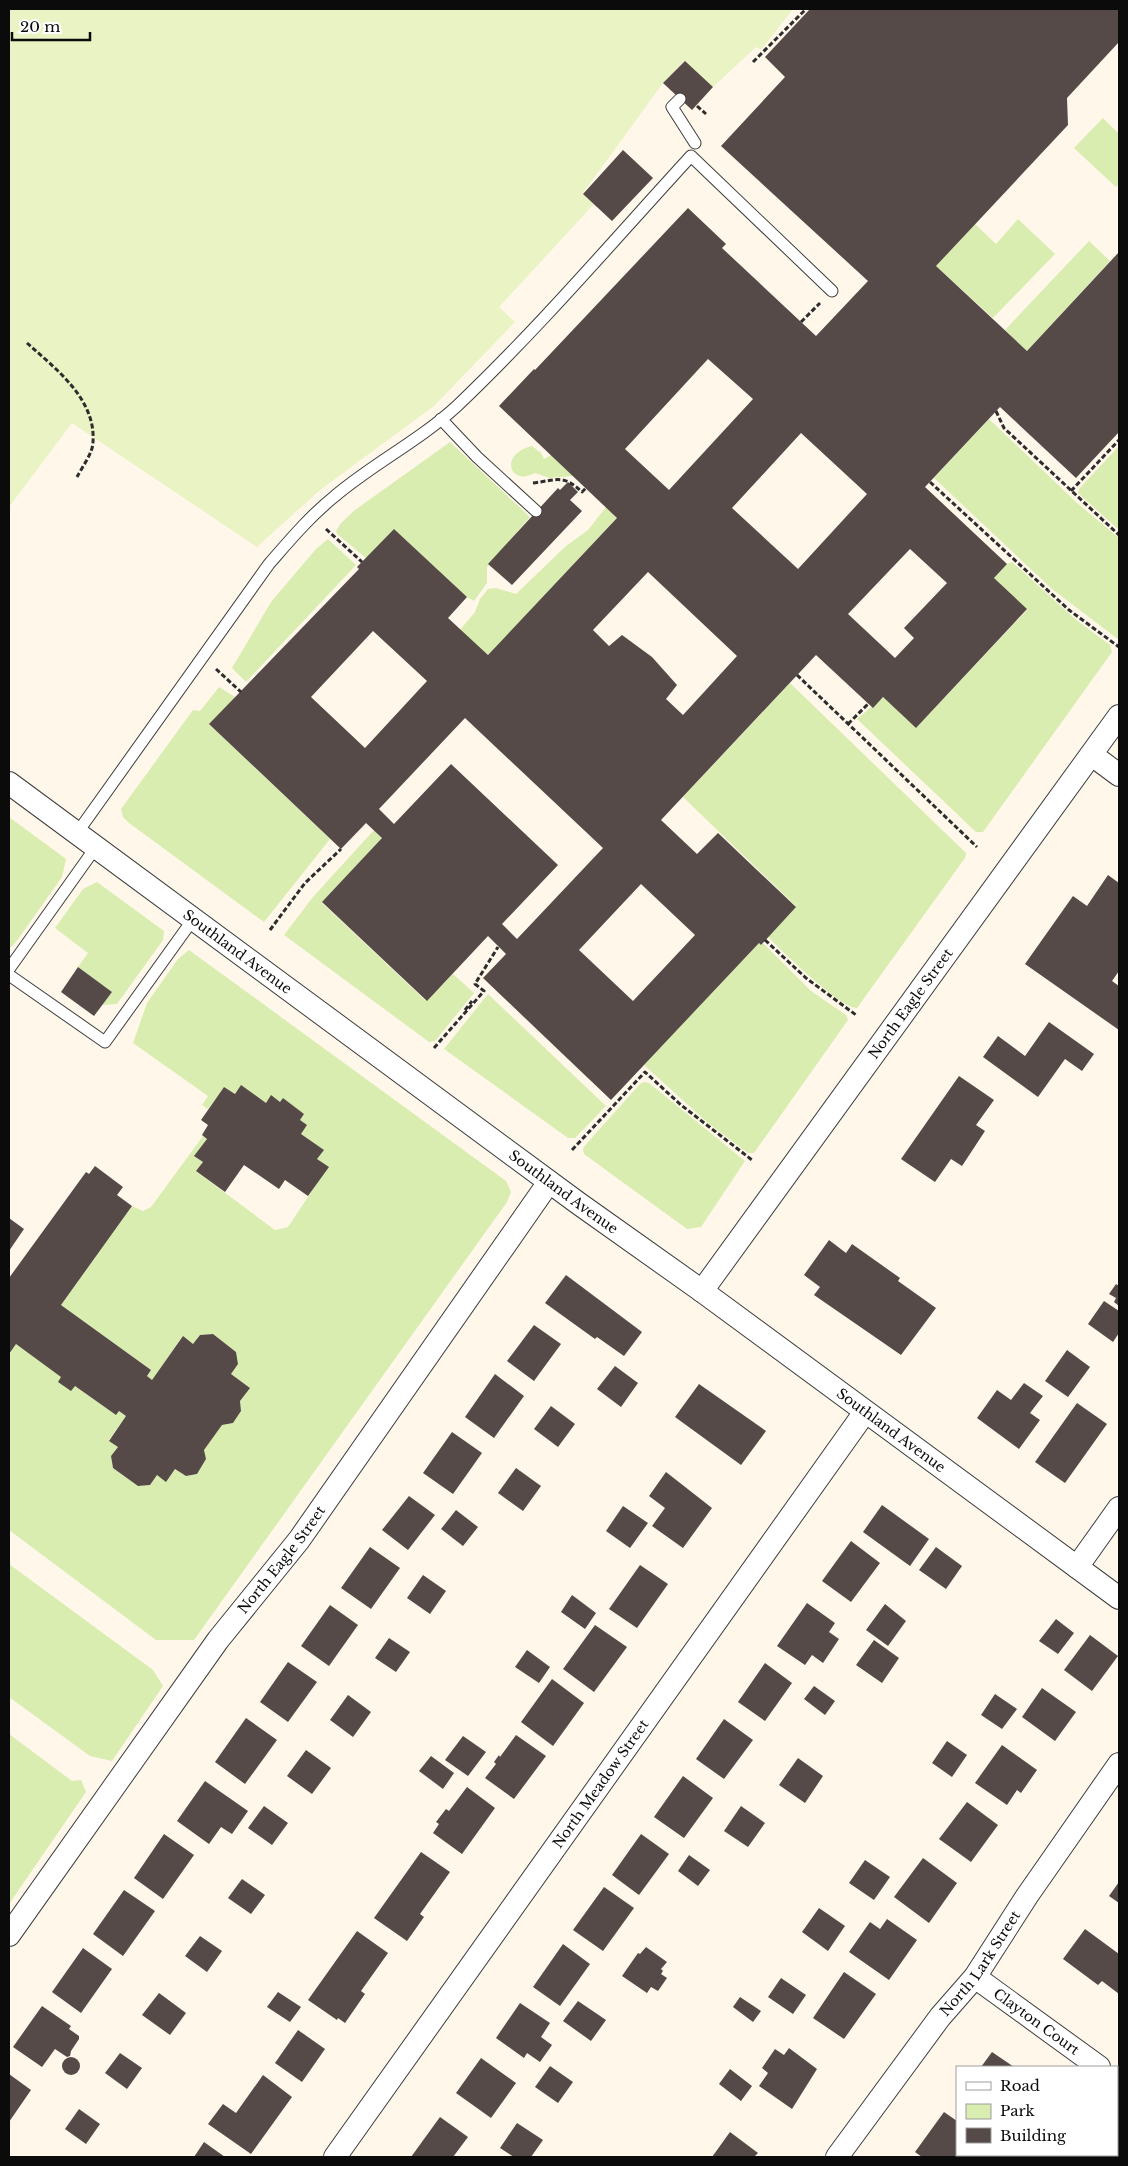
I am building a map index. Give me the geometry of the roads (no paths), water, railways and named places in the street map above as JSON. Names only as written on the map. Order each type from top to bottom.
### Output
[{"type":"street","name":"North Eagle Street","points":[[702,1292],[1119,716]]},
{"type":"street","points":[[1092,755],[1119,775]]},
{"type":"street","name":"Southland Avenue","points":[[9,783],[549,1182],[1119,1598]]},
{"type":"street","name":"North Eagle Street","points":[[9,1935],[218,1640],[299,1540],[549,1182]]},
{"type":"street","name":"North Meadow Street","points":[[335,2157],[865,1412]]},
{"type":"street","points":[[1077,1567],[1119,1508]]},
{"type":"street","name":"North Lark Street","points":[[837,2157],[940,2017],[975,1978],[1027,1896],[1119,1764]]},
{"type":"street","name":"Clayton Court","points":[[975,1978],[1098,2066]]},
{"type":"lane","points":[[680,99],[672,107],[695,143]]},
{"type":"lane","points":[[77,833],[269,564],[294,536],[335,495],[396,454],[441,419],[498,366],[691,156],[832,291]]},
{"type":"lane","points":[[441,419],[477,457],[536,511]]},
{"type":"lane","points":[[9,969],[96,847]]},
{"type":"lane","points":[[9,975],[105,1042],[194,918]]}]
